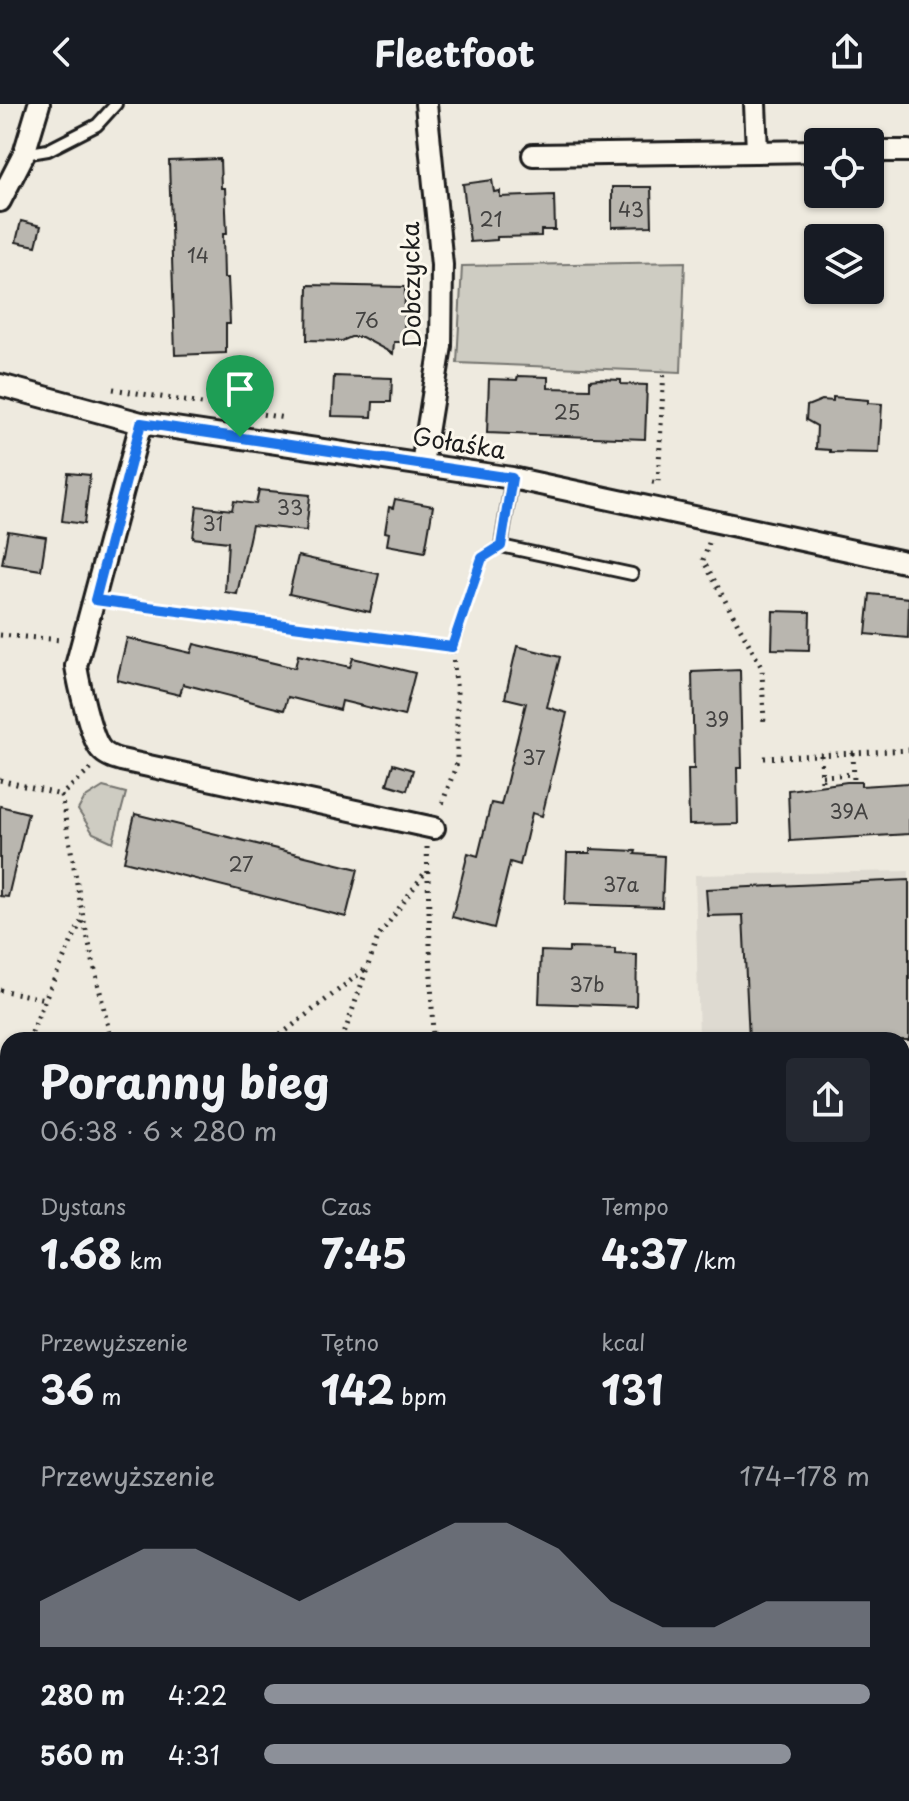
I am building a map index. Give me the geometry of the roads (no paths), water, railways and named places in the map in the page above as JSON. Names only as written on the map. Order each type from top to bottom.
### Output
[{"type":"street","points":[[0,201],[24,154],[39,104]]},
{"type":"street","name":"Dobczycka","points":[[422,464],[441,346],[442,265],[426,104]]},
{"type":"street","points":[[755,104],[757,151]]},
{"type":"street","points":[[533,155],[804,151]]},
{"type":"street","points":[[884,151],[909,151]]},
{"type":"street","name":"Gołaśka","points":[[0,385],[141,423],[512,478],[909,563]]},
{"type":"street","points":[[141,423],[76,666],[79,687],[99,747],[107,756],[434,828]]},
{"type":"lane","points":[[24,154],[48,150],[97,125],[116,104]]},
{"type":"lane","points":[[512,478],[501,546],[632,574]]}]
